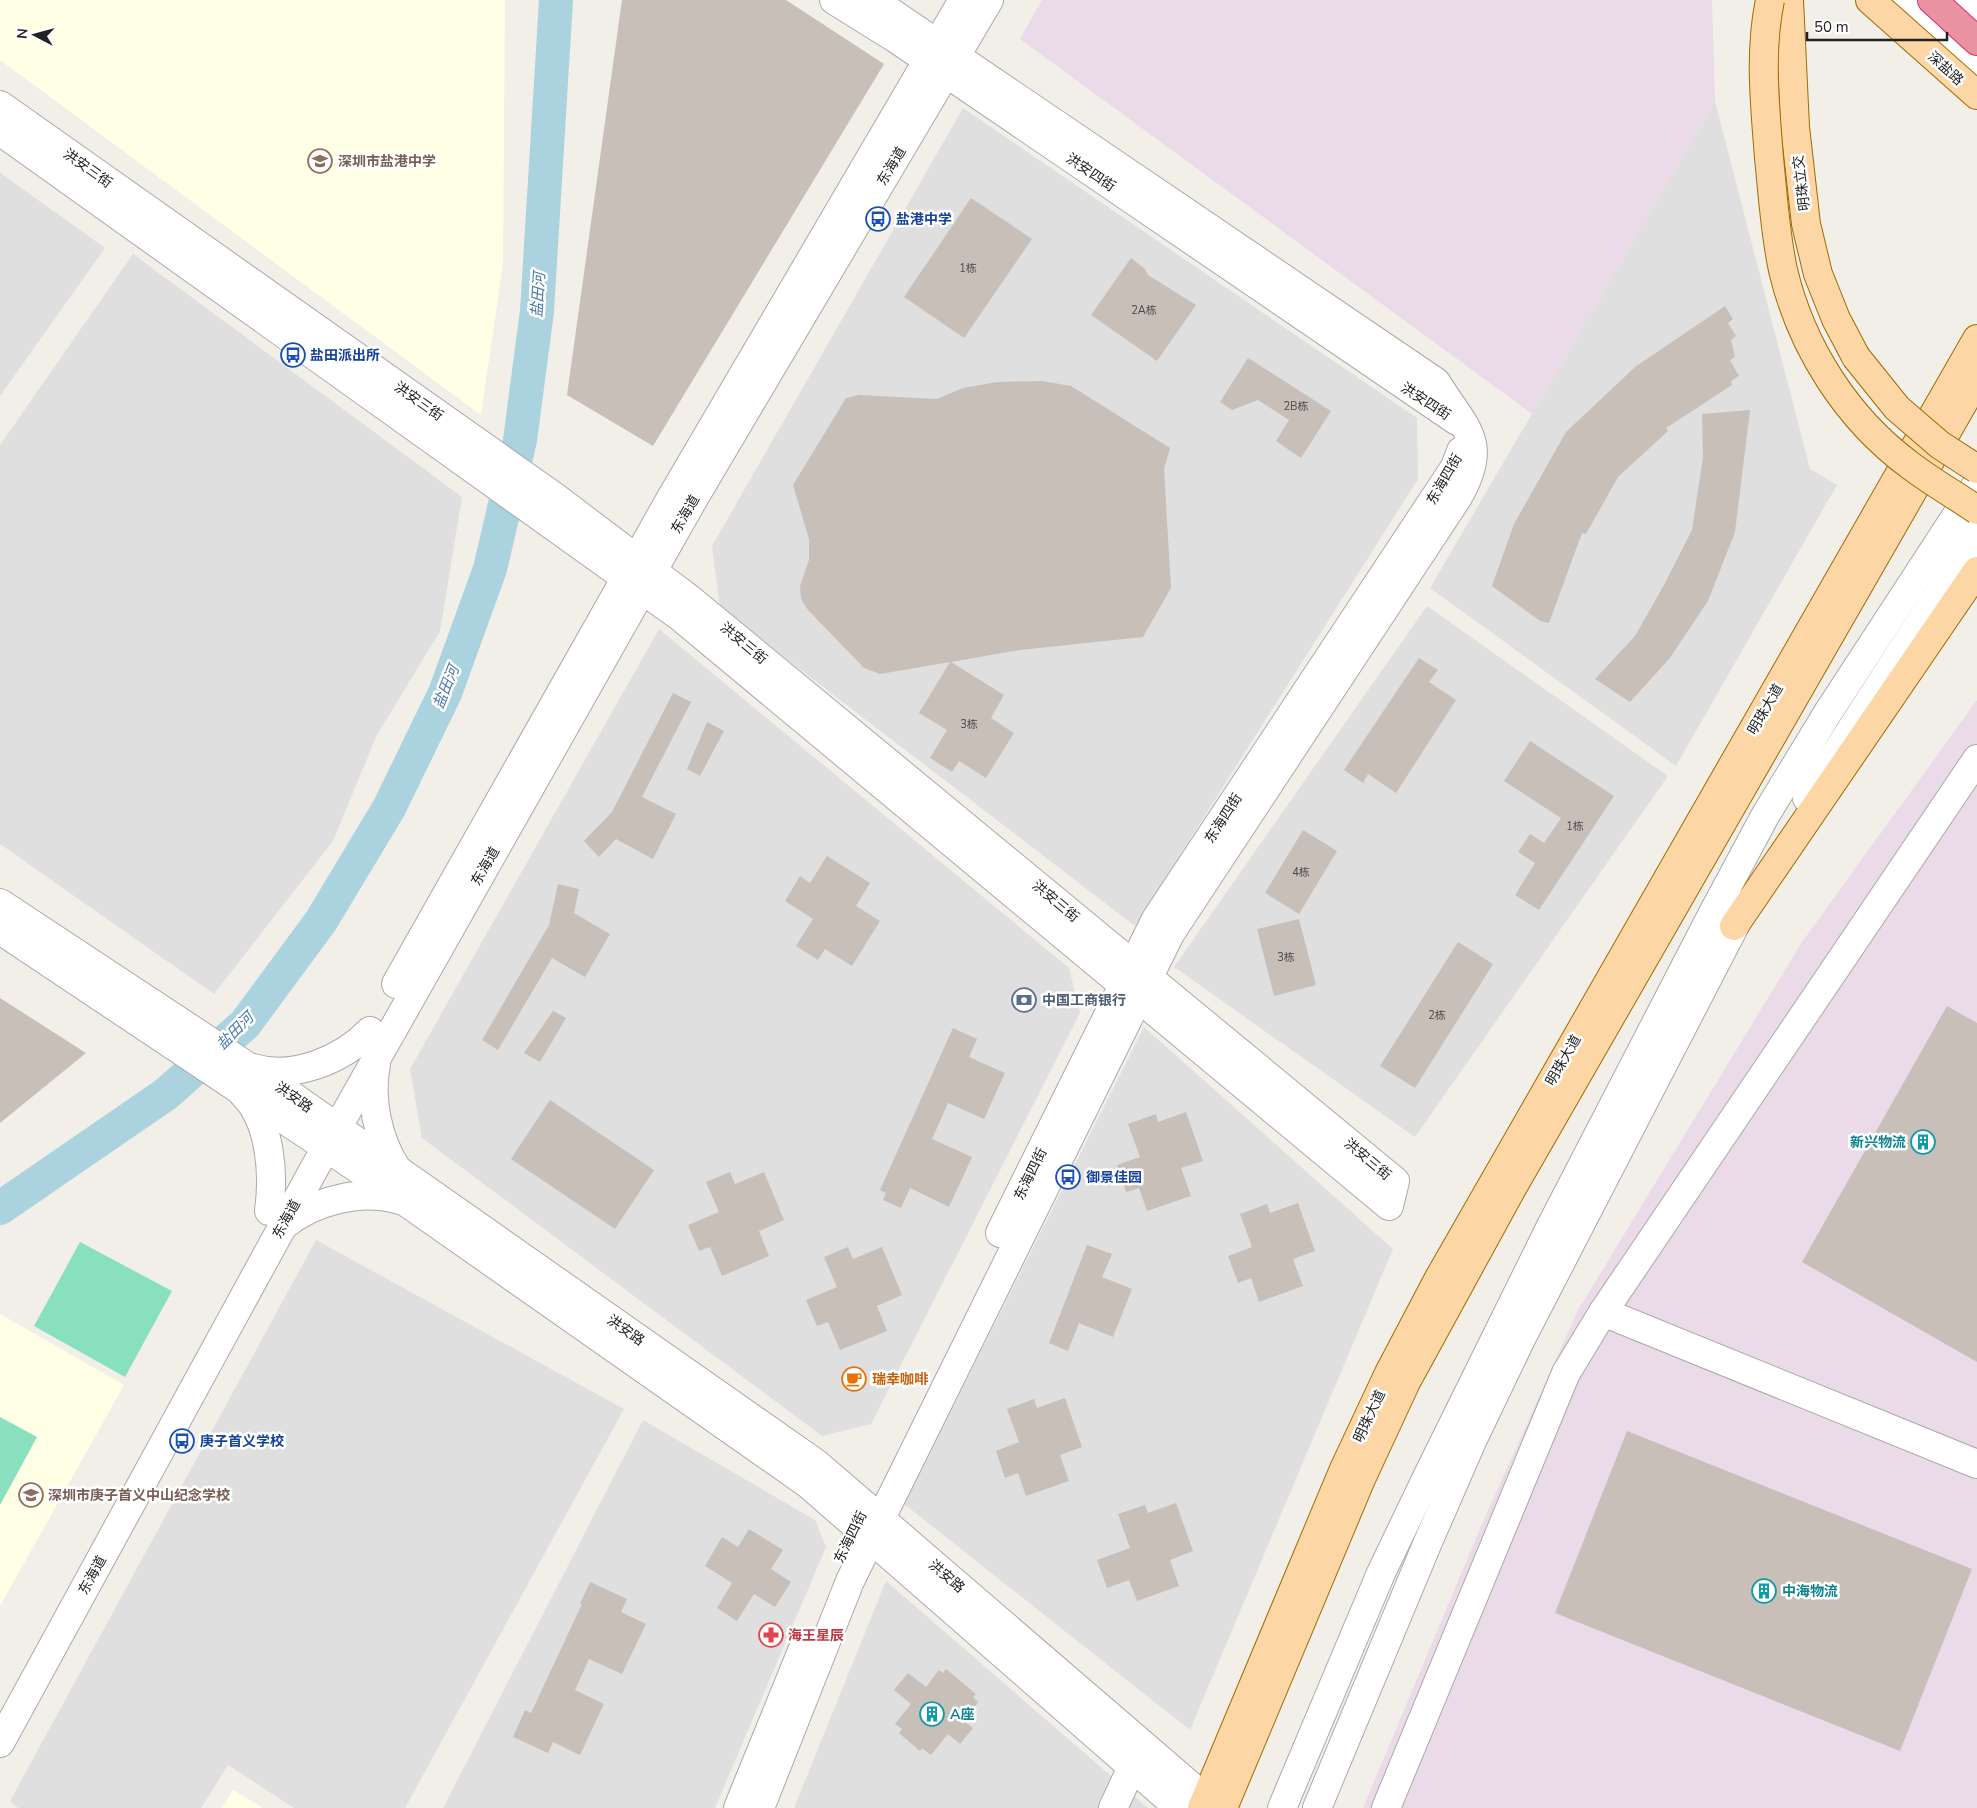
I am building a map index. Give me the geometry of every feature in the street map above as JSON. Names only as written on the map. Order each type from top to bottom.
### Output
[{"type":"highway","points":[[1932,0],[1977,41]]},
{"type":"main road","points":[[1770,0],[1765,23],[1763,68],[1765,113],[1776,229],[1783,271],[1796,314],[1813,350],[1832,383],[1855,414],[1910,466],[1977,510]]},
{"type":"main road","name":"明珠立交","points":[[1789,0],[1795,127],[1806,224],[1818,274],[1836,319],[1856,356],[1898,408],[1940,445],[1977,469]]},
{"type":"main road","name":"深盐路","points":[[1870,0],[1977,95]]},
{"type":"main road","points":[[1939,0],[1977,34]]},
{"type":"main road","name":"明珠大道","points":[[1211,1806],[1344,1469],[1389,1373],[1438,1278],[1977,340]]},
{"type":"main road","name":"明珠大道","points":[[1211,1806],[1406,1382],[1516,1182],[1977,379]]},
{"type":"main road","points":[[1734,926],[1977,571]]},
{"type":"street","name":"洪安四街","points":[[834,0],[942,58],[1436,382],[1463,425]]},
{"type":"street","name":"洪安四街","points":[[873,0],[942,58]]},
{"type":"street","name":"东海道","points":[[942,58],[963,0]]},
{"type":"street","name":"东海道","points":[[0,1703],[639,574],[942,58],[989,0]]},
{"type":"street","name":"洪安三街","points":[[0,105],[639,574],[698,606],[1136,981],[1389,1206],[1395,1181],[1136,981]]},
{"type":"street","name":"洪安三街","points":[[0,130],[488,464]]},
{"type":"street","name":"东海四街","points":[[738,1808],[834,1570],[868,1522],[1136,981],[1170,934],[1468,481],[1474,464],[1475,448],[1472,436],[1463,425]]},
{"type":"street","points":[[1282,1808],[1382,1573],[1424,1484],[1550,1228],[1713,913],[1765,816],[1827,714],[1977,484]]},
{"type":"street","points":[[1317,1808],[1473,1439],[1521,1339],[1734,926],[1788,829],[1843,740],[1977,534]]},
{"type":"street","points":[[1386,1808],[1566,1373],[1603,1312],[1977,759]]},
{"type":"street","name":"洪安路","points":[[0,903],[174,1031],[324,1132],[398,1170],[817,1464],[868,1522],[1137,1756],[1211,1806]]},
{"type":"street","name":"洪安路","points":[[0,930],[174,1031]]},
{"type":"street","points":[[398,1170],[385,1145],[375,1109],[374,1042],[342,1052],[310,1066],[276,1071],[234,1072],[264,1134],[275,1219],[302,1213],[345,1199],[379,1196],[406,1202]]},
{"type":"street","name":"洪安路","points":[[324,1132],[406,1202],[808,1484],[868,1522]]},
{"type":"street","name":"东海道","points":[[0,1743],[275,1219]]},
{"type":"street","points":[[1603,1312],[1977,1464]]},
{"type":"street","name":"东海四街","points":[[760,1808],[850,1581],[868,1522]]},
{"type":"street","name":"洪安路","points":[[1137,1756],[1179,1808]]},
{"type":"street","points":[[1113,1808],[1137,1756]]},
{"type":"shaded area","name":"深圳市盐港中学","points":[[0,0],[505,0],[503,263],[481,415],[0,60]]},
{"type":"shaded area","points":[[1042,0],[1712,0],[1715,101],[1532,414],[1020,39]]},
{"type":"shaded area","points":[[1715,101],[1810,469],[1837,485],[1676,766],[1430,588]]},
{"type":"shaded area","points":[[963,108],[1417,418],[1418,479],[1135,926],[720,608],[712,546]]},
{"type":"shaded area","points":[[0,173],[105,248],[0,396]]},
{"type":"shaded area","points":[[133,254],[462,497],[440,631],[376,737],[333,841],[214,994],[0,844],[0,445]]},
{"type":"shaded area","points":[[1427,606],[1668,776],[1415,1137],[1174,967]]},
{"type":"shaded area","points":[[659,629],[1069,968],[1080,1013],[871,1424],[822,1436],[422,1138],[410,1069]]},
{"type":"shaded area","points":[[1977,700],[1977,1808],[1363,1808],[1481,1526],[1578,1310],[1802,942]]},
{"type":"shaded area","points":[[1144,1027],[1393,1249],[1190,1730],[904,1504]]},
{"type":"shaded area","points":[[316,1240],[624,1409],[405,1808],[294,1808],[228,1765],[201,1808],[18,1808],[10,1801]]},
{"type":"shaded area","name":"深圳市庚子首义中山纪念学校","points":[[0,1314],[124,1385],[0,1606]]},
{"type":"shaded area","points":[[643,1420],[815,1520],[826,1547],[715,1808],[443,1808]]},
{"type":"shaded area","points":[[886,1581],[1148,1808],[794,1808]]},
{"type":"shaded area","points":[[233,1790],[263,1808],[222,1808]]},
{"type":"green space","points":[[80,1242],[172,1291],[125,1377],[34,1326]]},
{"type":"green space","points":[[0,1417],[37,1437],[0,1505]]},
{"type":"pier","points":[[1891,0],[1977,0],[1977,83]]},
{"type":"building","points":[[622,0],[786,0],[884,64],[653,446],[567,395]]},
{"type":"building","points":[[971,198],[1032,239],[964,338],[904,297]]},
{"type":"building","points":[[1131,258],[1145,269],[1148,275],[1196,305],[1157,361],[1091,315]]},
{"type":"building","points":[[1725,306],[1733,319],[1728,323],[1736,336],[1731,340],[1735,357],[1730,360],[1739,376],[1731,381],[1732,385],[1666,428],[1668,431],[1618,477],[1586,534],[1582,533],[1549,623],[1540,621],[1492,586],[1514,524],[1566,432],[1635,367]]},
{"type":"building","points":[[1248,358],[1331,411],[1301,458],[1276,441],[1289,420],[1258,400],[1232,410],[1220,402]]},
{"type":"building","points":[[1042,381],[1071,386],[1170,448],[1164,469],[1171,588],[1143,637],[1020,650],[951,662],[1004,695],[991,718],[1014,733],[986,778],[959,761],[952,772],[930,758],[947,730],[919,713],[950,662],[880,674],[864,668],[808,610],[801,599],[800,586],[809,560],[809,539],[793,485],[846,398],[859,395],[937,399],[963,388],[997,382]]},
{"type":"building","points":[[1750,410],[1735,532],[1708,601],[1669,659],[1630,702],[1595,679],[1635,636],[1692,530],[1703,457],[1702,414]]},
{"type":"building","points":[[1419,658],[1438,670],[1429,682],[1456,700],[1396,793],[1368,774],[1363,783],[1344,770]]},
{"type":"building","points":[[673,693],[691,702],[642,797],[676,814],[653,859],[616,839],[599,857],[584,841],[612,812]]},
{"type":"building","points":[[707,722],[724,731],[700,776],[687,769]]},
{"type":"building","points":[[1530,741],[1614,796],[1539,910],[1515,895],[1535,863],[1518,852],[1530,834],[1544,843],[1561,818],[1504,781]]},
{"type":"building","points":[[1303,830],[1337,851],[1299,914],[1265,893]]},
{"type":"building","points":[[827,856],[870,883],[856,906],[880,921],[852,966],[825,949],[818,960],[796,946],[813,919],[785,901],[800,876],[810,883]]},
{"type":"building","points":[[558,884],[579,889],[574,913],[610,934],[585,977],[552,958],[498,1050],[482,1040],[549,925]]},
{"type":"building","points":[[1299,919],[1316,985],[1274,996],[1257,929]]},
{"type":"building","points":[[1458,942],[1493,964],[1415,1088],[1380,1066]]},
{"type":"building","points":[[0,998],[86,1053],[0,1123]]},
{"type":"building","name":"新兴物流","points":[[1947,1006],[1977,1023],[1977,1362],[1802,1262]]},
{"type":"building","points":[[553,1011],[566,1018],[540,1062],[524,1053]]},
{"type":"building","points":[[953,1028],[977,1039],[969,1057],[1005,1073],[984,1119],[948,1103],[932,1139],[972,1157],[949,1207],[910,1188],[901,1208],[883,1200],[886,1193],[880,1190]]},
{"type":"building","points":[[550,1100],[654,1170],[615,1229],[511,1159]]},
{"type":"building","points":[[1186,1112],[1203,1161],[1181,1168],[1191,1196],[1147,1211],[1139,1188],[1126,1192],[1117,1165],[1140,1157],[1128,1124],[1156,1114],[1158,1122]]},
{"type":"building","points":[[730,1172],[735,1184],[764,1172],[784,1220],[759,1231],[769,1256],[722,1276],[710,1247],[699,1251],[688,1225],[719,1212],[706,1182]]},
{"type":"building","points":[[1298,1203],[1315,1251],[1293,1259],[1303,1286],[1259,1302],[1251,1278],[1238,1283],[1228,1256],[1252,1247],[1240,1214],[1267,1204],[1270,1213]]},
{"type":"building","points":[[1087,1245],[1112,1254],[1102,1277],[1132,1289],[1113,1337],[1079,1323],[1068,1351],[1049,1343]]},
{"type":"building","points":[[848,1247],[853,1259],[882,1247],[902,1295],[877,1306],[887,1331],[840,1350],[828,1322],[817,1326],[806,1300],[837,1287],[824,1257]]},
{"type":"building","points":[[1065,1398],[1082,1447],[1060,1455],[1069,1481],[1026,1496],[1018,1473],[1005,1478],[996,1451],[1019,1442],[1007,1409],[1034,1399],[1037,1408]]},
{"type":"building","name":"中海物流","points":[[1627,1431],[1972,1569],[1900,1751],[1555,1613]]},
{"type":"building","points":[[1176,1503],[1193,1551],[1170,1560],[1179,1586],[1137,1601],[1129,1580],[1107,1588],[1097,1560],[1130,1548],[1118,1514],[1145,1505],[1148,1513]]},
{"type":"building","points":[[749,1529],[783,1550],[771,1569],[791,1582],[775,1607],[754,1594],[737,1621],[717,1608],[732,1583],[705,1566],[722,1537],[738,1547]]},
{"type":"building","points":[[590,1582],[627,1599],[621,1612],[646,1624],[622,1674],[589,1659],[575,1690],[604,1704],[580,1755],[553,1742],[548,1753],[513,1737],[525,1710],[531,1713],[582,1604],[580,1604]]},
{"type":"building","name":"A座","points":[[946,1669],[976,1694],[973,1697],[978,1702],[964,1721],[973,1728],[960,1744],[948,1734],[931,1755],[922,1748],[920,1751],[899,1733],[902,1729],[895,1724],[911,1704],[894,1690],[908,1673],[926,1687],[939,1670],[943,1673]]},
{"type":"waterway","name":"盐田河","points":[[0,1208],[166,1094],[245,1024],[321,921],[389,808],[445,693],[490,569],[520,440],[537,311],[556,0]]},
{"type":"place","name":"深圳市盐港中学","points":[[320,161]]},
{"type":"place","name":"盐港中学","points":[[878,219]]},
{"type":"place","name":"盐田派出所","points":[[293,355]]},
{"type":"place","name":"中国工商银行","points":[[1024,1000]]},
{"type":"place","name":"新兴物流","points":[[1923,1142]]},
{"type":"place","name":"御景佳园","points":[[1068,1177]]},
{"type":"place","name":"瑞幸咖啡","points":[[854,1379]]},
{"type":"place","name":"庚子首义学校","points":[[182,1441]]},
{"type":"place","name":"深圳市庚子首义中山纪念学校","points":[[31,1495]]},
{"type":"place","name":"中海物流","points":[[1764,1591]]},
{"type":"place","name":"海王星辰","points":[[771,1635]]},
{"type":"place","name":"A座","points":[[932,1714]]}]
